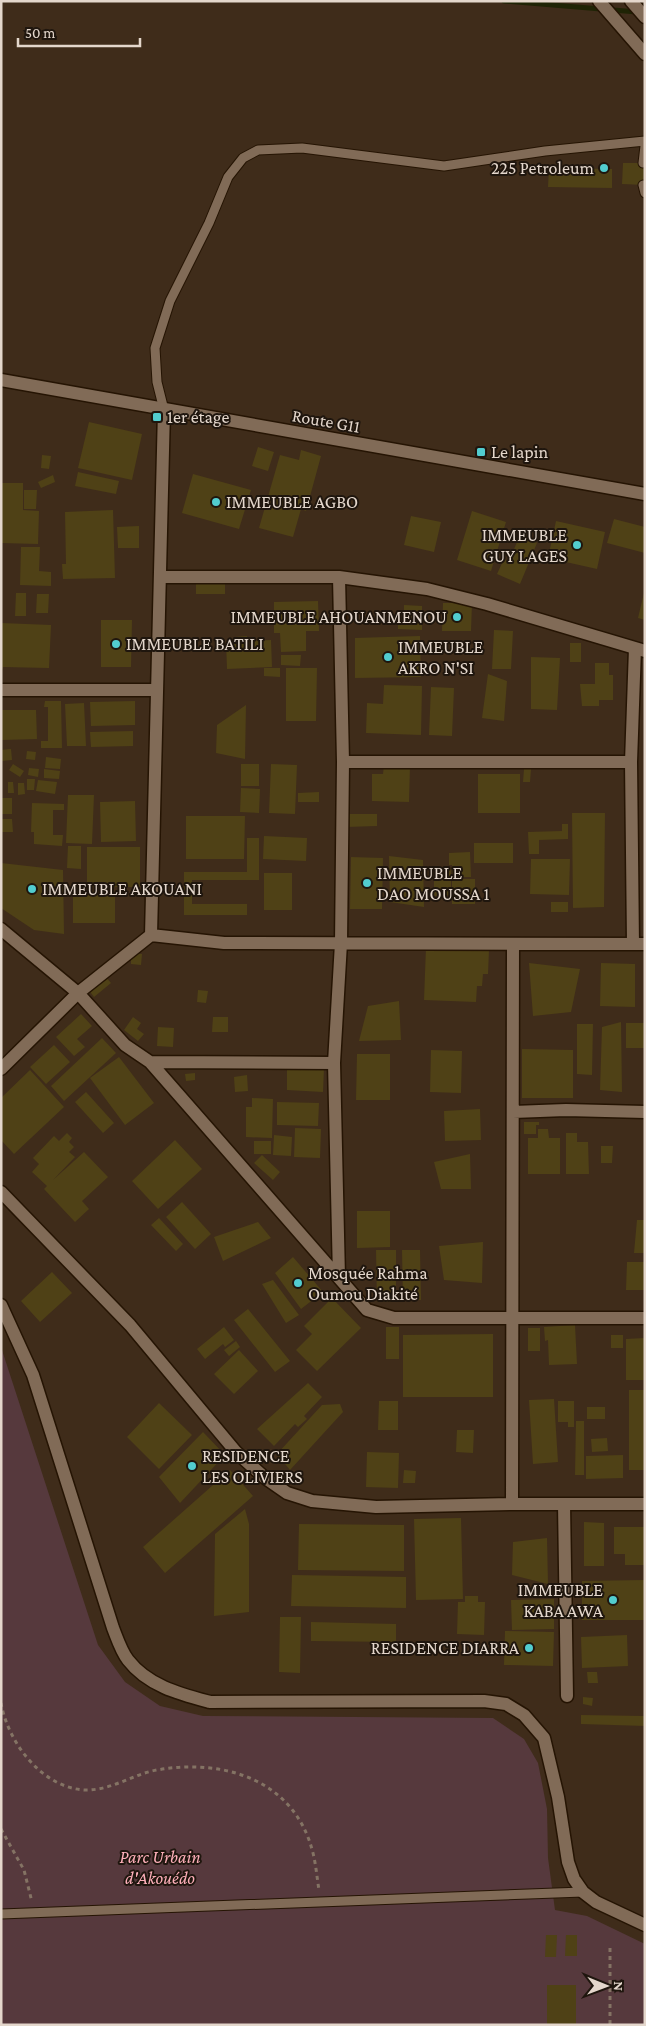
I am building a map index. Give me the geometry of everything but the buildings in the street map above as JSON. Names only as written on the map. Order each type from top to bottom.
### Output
[{"type":"street","points":[[598,1],[645,54]]},
{"type":"street","points":[[631,2],[645,17]]},
{"type":"street","name":"Route G11","points":[[1,380],[645,494]]},
{"type":"street","points":[[150,934],[164,410]]},
{"type":"street","points":[[1,1069],[78,993],[150,934],[224,943],[639,944],[631,762],[640,649],[487,604],[427,589],[339,577],[160,577]]},
{"type":"street","points":[[338,1277],[334,1063],[341,943],[344,762],[339,577]]},
{"type":"street","points":[[1,690],[156,690]]},
{"type":"street","points":[[344,762],[631,762]]},
{"type":"street","points":[[1,929],[78,993],[125,1045],[150,1062],[367,1310],[394,1318],[513,1316],[645,1318]]},
{"type":"street","points":[[512,1504],[513,945]]},
{"type":"street","points":[[150,1062],[334,1063]]},
{"type":"street","points":[[513,1112],[566,1110],[645,1112]]},
{"type":"street","points":[[1,1192],[130,1325],[236,1452],[264,1478],[287,1493],[312,1501],[376,1507],[645,1504]]},
{"type":"street","points":[[1,1305],[33,1375],[113,1628],[128,1660],[154,1683],[177,1693],[210,1702],[484,1701],[506,1704],[524,1715],[544,1738],[558,1797],[568,1862],[574,1879],[582,1892],[596,1902],[645,1924]]},
{"type":"street","points":[[564,1504],[567,1696]]},
{"type":"lane","points":[[164,410],[157,382],[155,348],[170,301],[209,223],[228,177],[243,158],[258,150],[302,148],[444,166],[545,151],[645,141]]},
{"type":"lane","points":[[643,163],[645,146]]},
{"type":"lane","points":[[1,1914],[582,1892]]},
{"type":"path","points":[[1,1703],[11,1736],[16,1743],[44,1774],[64,1784],[84,1790],[100,1788],[128,1782],[154,1770],[178,1767],[214,1768],[241,1773],[266,1785],[295,1813],[306,1833],[313,1852],[321,1902]]},
{"type":"path","points":[[1,1829],[24,1870],[34,1913]]},
{"type":"path","points":[[610,1948],[610,2025]]},
{"type":"green space","name":"Parc Urbain d'Akouédo","points":[[1,1347],[98,1645],[125,1682],[160,1706],[203,1716],[493,1718],[524,1739],[538,1763],[547,1809],[548,1858],[555,1910],[587,1916],[645,1944],[645,2025],[1,2025]]},
{"type":"waterway","points":[[504,1],[637,12]]},
{"type":"place","name":"225 Petroleum","points":[[604,168]]},
{"type":"place","name":"1er étage","points":[[157,417]]},
{"type":"place","name":"Le lapin","points":[[481,452]]},
{"type":"place","name":"IMMEUBLE AGBO","points":[[216,502]]},
{"type":"place","name":"IMMEUBLE GUY LAGES","points":[[577,545]]},
{"type":"place","name":"IMMEUBLE AHOUANMENOU","points":[[457,617]]},
{"type":"place","name":"IMMEUBLE BATILI","points":[[116,644]]},
{"type":"place","name":"IMMEUBLE AKRO N'SI","points":[[388,657]]},
{"type":"place","name":"IMMEUBLE DAO MOUSSA 1","points":[[367,883]]},
{"type":"place","name":"IMMEUBLE AKOUANI","points":[[32,889]]},
{"type":"place","name":"Mosquée Rahma Oumou Diakité","points":[[298,1283]]},
{"type":"place","name":"RESIDENCE LES OLIVIERS","points":[[192,1466]]},
{"type":"place","name":"IMMEUBLE KABA AWA","points":[[613,1600]]},
{"type":"place","name":"RESIDENCE DIARRA","points":[[529,1648]]}]
